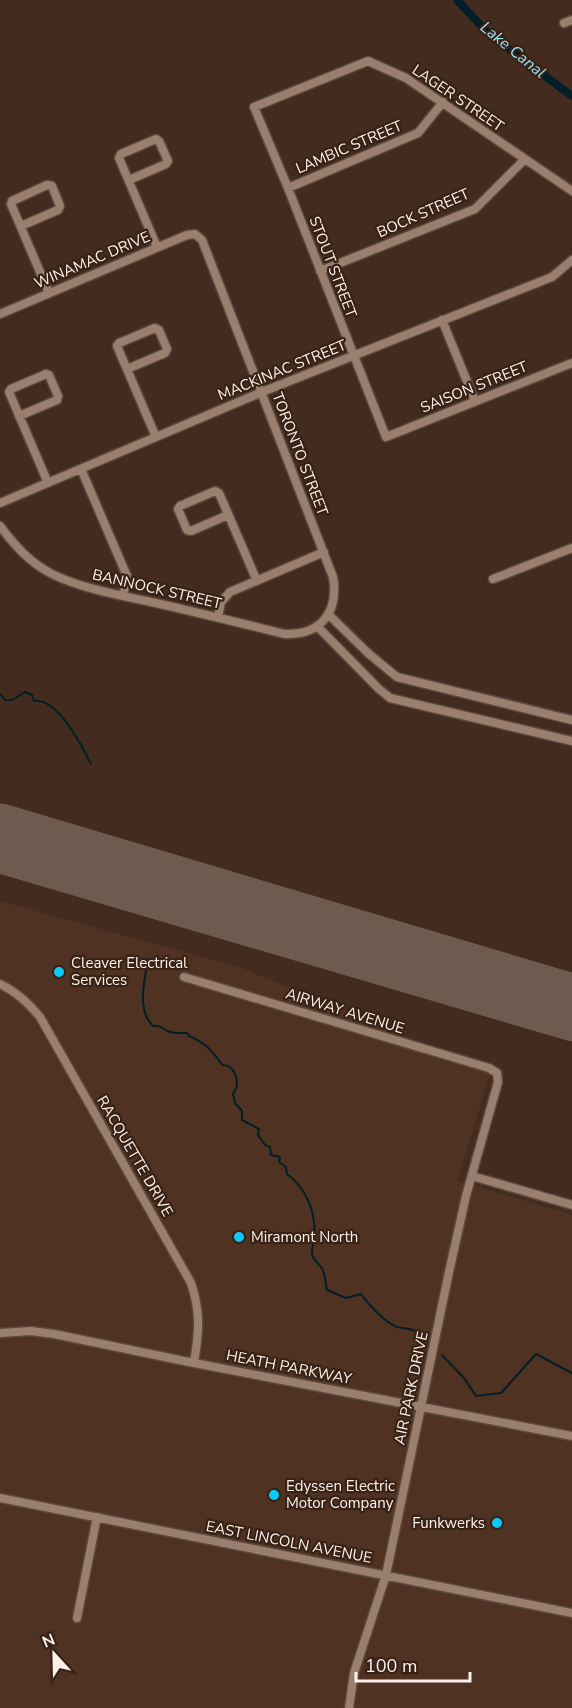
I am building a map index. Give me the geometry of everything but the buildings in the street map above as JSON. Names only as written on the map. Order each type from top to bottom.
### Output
[{"type":"street","name":"LAGER STREET","points":[[254,107],[368,61],[406,78],[572,191]]},
{"type":"street","name":"LAMBIC STREET","points":[[288,188],[418,133],[443,102]]},
{"type":"street","name":"STOUT STREET","points":[[254,107],[386,437]]},
{"type":"street","points":[[129,180],[166,164],[168,161],[159,141],[156,139],[121,154],[119,158],[157,247]]},
{"type":"street","name":"BOCK STREET","points":[[320,271],[475,209],[524,160]]},
{"type":"street","points":[[21,226],[58,210],[60,206],[52,186],[47,185],[12,201],[11,204],[49,293]]},
{"type":"street","name":"WINAMAC DRIVE","points":[[0,314],[157,247],[195,234]]},
{"type":"street","name":"TORONTO STREET","points":[[195,234],[202,240],[333,577],[336,592],[323,620]]},
{"type":"street","name":"MACKINAC STREET","points":[[0,503],[261,392],[552,277],[572,260]]},
{"type":"street","points":[[442,320],[475,401]]},
{"type":"street","points":[[127,369],[165,353],[167,349],[159,330],[154,328],[119,343],[117,346],[156,437]]},
{"type":"street","name":"SAISON STREET","points":[[386,437],[572,363]]},
{"type":"street","points":[[19,416],[57,399],[58,396],[49,375],[46,374],[11,389],[9,392],[19,416],[48,483]]},
{"type":"street","points":[[81,469],[127,576],[123,596]]},
{"type":"street","points":[[228,515],[190,531],[187,530],[178,510],[215,491],[219,493],[257,581]]},
{"type":"street","name":"BANNOCK STREET","points":[[0,526],[13,544],[30,560],[52,574],[77,584],[285,634],[298,634],[323,620]]},
{"type":"street","points":[[493,579],[572,548]]},
{"type":"street","points":[[218,617],[221,602],[225,596],[324,552]]},
{"type":"street","points":[[323,620],[397,677],[572,720]]},
{"type":"street","points":[[323,620],[379,689],[390,698],[572,741]]},
{"type":"street","name":"AIRWAY AVENUE","points":[[184,977],[489,1068],[496,1073]]},
{"type":"street","name":"RACQUETTE DRIVE","points":[[0,984],[27,1002],[40,1017],[191,1283],[199,1315],[194,1363]]},
{"type":"street","name":"AIR PARK DRIVE","points":[[349,1708],[354,1673],[386,1575],[449,1272],[498,1082],[496,1073]]},
{"type":"street","points":[[472,1176],[572,1205]]},
{"type":"street","name":"HEATH PARKWAY","points":[[0,1334],[23,1331],[54,1334],[572,1436]]},
{"type":"street","name":"EAST LINCOLN AVENUE","points":[[0,1498],[572,1613]]},
{"type":"street","points":[[77,1618],[97,1517]]},
{"type":"shaded area","points":[[0,901],[242,968],[372,1021],[490,1075],[457,1180],[572,1215],[572,1708],[0,1708]]},
{"type":"waterway","name":"Lake Canal","points":[[457,0],[490,35],[572,96]]},
{"type":"waterway","points":[[0,694],[5,700],[12,700],[25,692],[32,695],[34,701],[43,702],[51,707],[68,724],[91,764]]},
{"type":"waterway","points":[[148,959],[143,994],[148,1019],[153,1026],[159,1026],[175,1033],[187,1033],[208,1048],[222,1065],[234,1071],[237,1086],[233,1094],[235,1103],[242,1111],[242,1120],[259,1129],[258,1135],[265,1145],[270,1147],[271,1155],[280,1157],[279,1162],[286,1167],[287,1174],[300,1186],[309,1202],[314,1220],[312,1254],[322,1268],[327,1290],[346,1298],[361,1294],[389,1322],[397,1327],[411,1329],[423,1339]]},
{"type":"waterway","points":[[442,1355],[464,1378],[476,1396],[501,1393],[536,1354],[572,1373]]},
{"type":"taxiway","points":[[0,863],[572,1031]]},
{"type":"runway","points":[[0,829],[572,999]]},
{"type":"place","name":"Cleaver Electrical Services","points":[[59,972]]},
{"type":"place","name":"Miramont North","points":[[239,1237]]},
{"type":"place","name":"Edyssen Electric Motor Company","points":[[274,1495]]},
{"type":"place","name":"Funkwerks","points":[[497,1523]]}]
